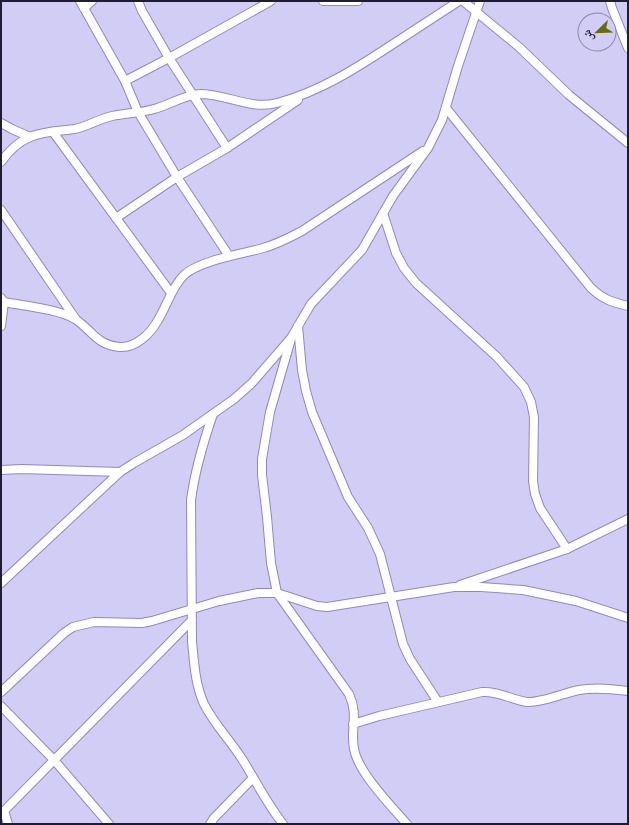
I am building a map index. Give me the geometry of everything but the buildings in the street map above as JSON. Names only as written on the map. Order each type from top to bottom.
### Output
[{"type":"street","points":[[92,1],[82,5],[125,80],[138,112],[177,177],[229,256]]},
{"type":"street","points":[[138,1],[142,11],[169,58],[227,148]]},
{"type":"street","points":[[125,80],[169,58],[271,1]]},
{"type":"street","points":[[323,1],[358,1]]},
{"type":"street","points":[[1,162],[16,146],[30,137],[76,128],[113,116],[153,110],[192,95],[200,94],[218,96],[244,104],[267,105],[306,94],[357,68],[459,1]]},
{"type":"street","points":[[463,1],[519,47],[569,95],[628,143]]},
{"type":"street","points":[[1,584],[120,472],[184,435],[252,384],[291,338],[311,304],[362,250],[393,196],[428,148],[442,120],[451,87],[480,1]]},
{"type":"street","points":[[610,1],[628,48]]},
{"type":"street","points":[[116,218],[177,177],[227,148],[306,94]]},
{"type":"street","points":[[446,108],[591,288],[600,296],[609,301],[628,306]]},
{"type":"street","points":[[1,122],[30,137]]},
{"type":"street","points":[[53,132],[171,293]]},
{"type":"street","points":[[1,210],[76,320],[102,342],[120,347],[129,347],[142,339],[158,320],[171,293],[183,276],[194,268],[229,256],[275,244],[302,231],[428,148]]},
{"type":"street","points":[[383,213],[396,253],[404,268],[416,282],[497,357],[524,387],[531,402],[534,417],[533,481],[535,494],[540,508],[566,549]]},
{"type":"street","points":[[1,326],[3,300],[52,311],[76,320]]},
{"type":"street","points":[[298,326],[302,370],[312,412],[348,497],[380,554],[403,644],[410,659],[438,702]]},
{"type":"street","points":[[291,338],[270,412],[262,459],[262,475],[269,549],[277,593],[348,694],[354,713],[353,745],[359,762],[381,794],[407,824]]},
{"type":"street","points":[[213,414],[200,451],[191,500],[192,641],[194,664],[198,686],[204,703],[238,754],[270,807],[283,824]]},
{"type":"street","points":[[1,470],[22,469],[120,472]]},
{"type":"street","points":[[454,587],[566,549],[628,519]]},
{"type":"street","points":[[1,692],[64,633],[73,627],[94,622],[142,623],[219,601],[250,594],[277,593],[311,605],[327,607],[454,587],[481,587],[523,590],[576,601],[628,618]]},
{"type":"street","points":[[8,824],[2,812],[192,620]]},
{"type":"street","points":[[353,724],[379,716],[482,692],[492,692],[528,702],[581,690],[605,689],[628,691]]},
{"type":"street","points":[[1,706],[54,760],[109,824]]},
{"type":"street","points":[[210,824],[253,778]]}]
